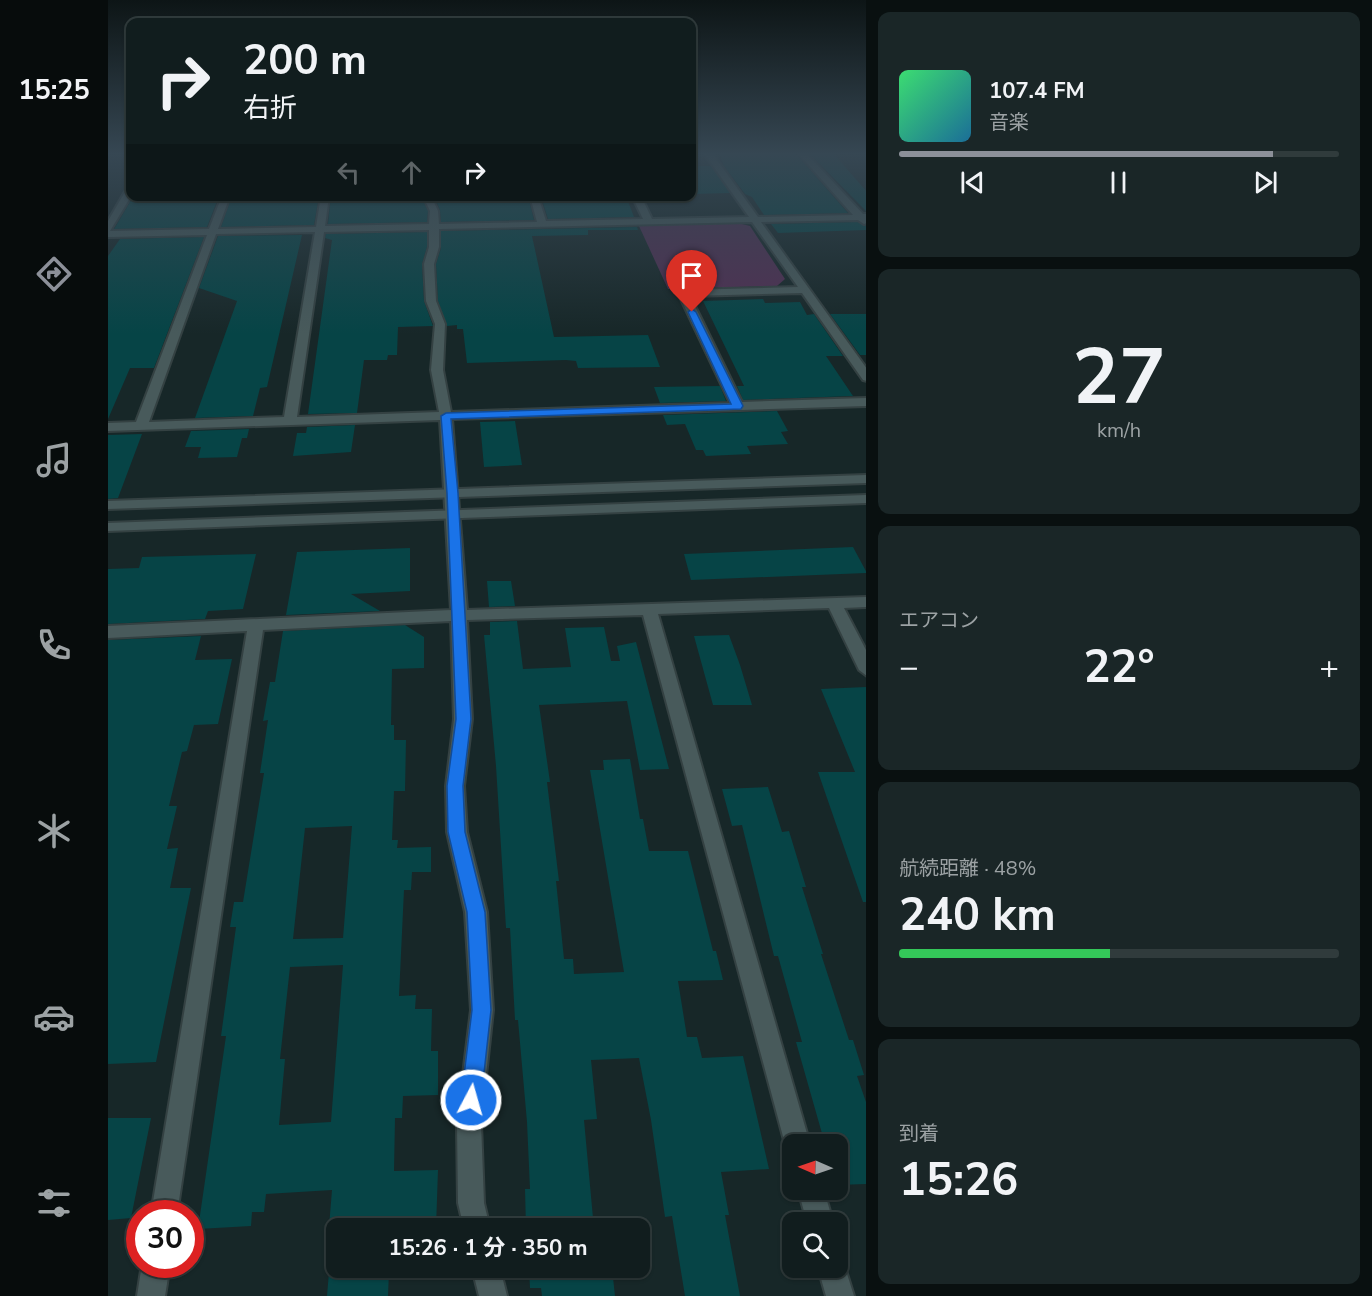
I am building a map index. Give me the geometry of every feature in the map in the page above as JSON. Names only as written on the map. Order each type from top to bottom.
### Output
[{"type":"street","points":[[108,229],[117,213]]},
{"type":"street","points":[[141,426],[220,213]]},
{"type":"street","points":[[290,421],[322,213]]},
{"type":"street","points":[[434,213],[434,247],[429,264],[431,301],[440,324],[437,370],[446,416],[453,493],[463,719],[455,786],[457,832],[476,912],[482,1010],[469,1123],[471,1203],[475,1218]]},
{"type":"street","points":[[539,213],[542,224]]},
{"type":"street","points":[[645,213],[649,222]]},
{"type":"street","points":[[751,213],[866,377]]},
{"type":"street","points":[[108,234],[755,219],[864,219]]},
{"type":"street","points":[[738,406],[683,293],[803,290]]},
{"type":"street","points":[[108,427],[866,402]]},
{"type":"street","points":[[108,505],[866,479]]},
{"type":"street","points":[[108,526],[866,499]]},
{"type":"street","points":[[108,632],[459,615],[866,602]]},
{"type":"street","points":[[834,603],[866,668]]},
{"type":"street","points":[[649,609],[795,1134]]},
{"type":"street","points":[[166,1200],[256,625]]},
{"type":"street","points":[[151,1296],[154,1278]]},
{"type":"street","points":[[488,1278],[493,1296]]},
{"type":"street","points":[[835,1278],[840,1296]]},
{"type":"shaded area","points":[[734,222],[750,226],[785,279],[777,286],[668,289],[639,226]]},
{"type":"building","points":[[123,213],[212,213],[207,227],[114,229]]},
{"type":"building","points":[[226,213],[316,213],[314,225],[221,227]]},
{"type":"building","points":[[329,213],[428,213],[427,222],[328,224]]},
{"type":"building","points":[[440,213],[532,213],[534,220],[441,222]]},
{"type":"building","points":[[546,213],[633,213],[634,217],[548,219]]},
{"type":"building","points":[[763,213],[828,213],[764,215]]},
{"type":"building","points":[[857,222],[866,226],[866,230],[778,233],[771,224]]},
{"type":"building","points":[[637,227],[638,230],[588,230],[588,235],[532,236],[554,337],[648,335],[660,367],[578,368],[576,361],[566,360],[467,363],[463,329],[457,329],[457,325],[447,326],[438,301],[436,264],[441,248],[441,231]]},
{"type":"building","points":[[427,232],[427,247],[422,264],[424,301],[433,326],[398,327],[397,355],[388,355],[387,360],[364,360],[357,413],[308,414],[332,240],[325,238],[326,234]]},
{"type":"building","points":[[302,235],[267,387],[260,388],[253,416],[195,418],[237,301],[199,288],[218,236]]},
{"type":"building","points":[[204,237],[154,368],[130,368],[108,419],[108,256],[120,239]]},
{"type":"building","points":[[763,299],[765,303],[800,302],[807,315],[814,314],[843,356],[826,356],[853,396],[743,400],[737,386],[744,386],[703,301]]},
{"type":"building","points":[[830,314],[866,314],[866,355],[860,355]]},
{"type":"building","points":[[720,386],[726,401],[660,403],[654,387]]},
{"type":"building","points":[[777,411],[788,431],[781,432],[788,444],[747,446],[751,454],[706,456],[703,450],[696,450],[685,424],[667,425],[663,415]]},
{"type":"building","points":[[515,421],[522,465],[484,467],[480,422]]},
{"type":"building","points":[[355,425],[351,452],[293,456],[297,433],[306,433],[307,427]]},
{"type":"building","points":[[249,429],[247,438],[242,438],[237,457],[198,458],[201,447],[185,447],[191,431]]},
{"type":"building","points":[[142,434],[118,498],[108,499],[108,435]]},
{"type":"building","points":[[853,547],[866,573],[691,580],[684,554]]},
{"type":"building","points":[[410,548],[410,591],[351,594],[380,611],[286,615],[297,552]]},
{"type":"building","points":[[256,554],[243,609],[208,611],[205,619],[108,624],[108,569],[139,568],[142,557]]},
{"type":"building","points":[[487,581],[511,581],[515,606],[489,607]]},
{"type":"building","points":[[517,621],[523,669],[571,667],[565,628],[604,627],[611,661],[620,661],[617,646],[636,642],[669,769],[640,770],[627,701],[539,705],[550,782],[547,782],[559,881],[556,881],[564,959],[573,959],[574,974],[624,972],[590,770],[604,770],[603,760],[630,759],[640,819],[643,819],[649,851],[688,851],[713,951],[716,951],[723,980],[678,981],[687,1037],[697,1037],[702,1058],[743,1056],[769,1169],[721,1172],[729,1215],[725,1215],[740,1296],[685,1296],[672,1216],[665,1217],[651,1120],[639,1058],[591,1060],[597,1119],[584,1120],[593,1218],[526,1218],[525,1189],[530,1189],[527,1122],[518,1020],[515,1020],[510,928],[506,928],[496,766],[484,635],[490,635],[490,622]]},
{"type":"building","points":[[405,625],[424,637],[424,668],[392,669],[391,725],[394,725],[394,740],[406,740],[405,791],[394,791],[392,840],[398,840],[397,848],[431,847],[431,872],[412,872],[411,890],[404,890],[399,996],[416,995],[415,1009],[432,1009],[431,1051],[438,1051],[438,1095],[403,1096],[402,1118],[395,1118],[394,1171],[438,1170],[436,1218],[330,1218],[332,1190],[266,1194],[264,1212],[252,1212],[251,1226],[204,1229],[202,1200],[226,1036],[221,1036],[236,927],[230,927],[234,902],[243,902],[264,773],[260,773],[268,720],[263,721],[270,682],[275,682],[283,631]],"holes":[[[352,826],[343,938],[293,939],[305,828]],[[343,965],[331,1122],[279,1125],[285,1059],[280,1059],[290,967]]]},
{"type":"building","points":[[729,635],[752,705],[713,705],[694,636]]},
{"type":"building","points":[[201,636],[195,660],[232,659],[218,724],[194,725],[187,751],[182,752],[169,806],[177,806],[167,849],[178,848],[170,888],[191,888],[156,1062],[108,1064],[108,640]]},
{"type":"building","points":[[866,687],[866,902],[863,902],[818,772],[855,772],[821,689]]},
{"type":"building","points":[[768,787],[782,832],[789,831],[806,887],[802,887],[823,954],[821,954],[849,1040],[853,1040],[864,1075],[857,1076],[866,1102],[866,1184],[848,1185],[848,1134],[822,1134],[796,1042],[802,1042],[778,956],[774,956],[742,825],[732,826],[722,789]]},
{"type":"building","points":[[108,1118],[151,1118],[135,1200],[126,1200],[126,1218],[108,1220]]},
{"type":"building","points":[[328,1278],[389,1278],[388,1296],[327,1296]]},
{"type":"building","points":[[530,1278],[613,1278],[615,1296],[542,1296],[541,1288],[530,1288]]},
{"type":"route","points":[[471,1100],[482,1010],[476,912],[457,832],[455,786],[463,719],[453,493],[446,416],[738,406],[692,312]]}]
